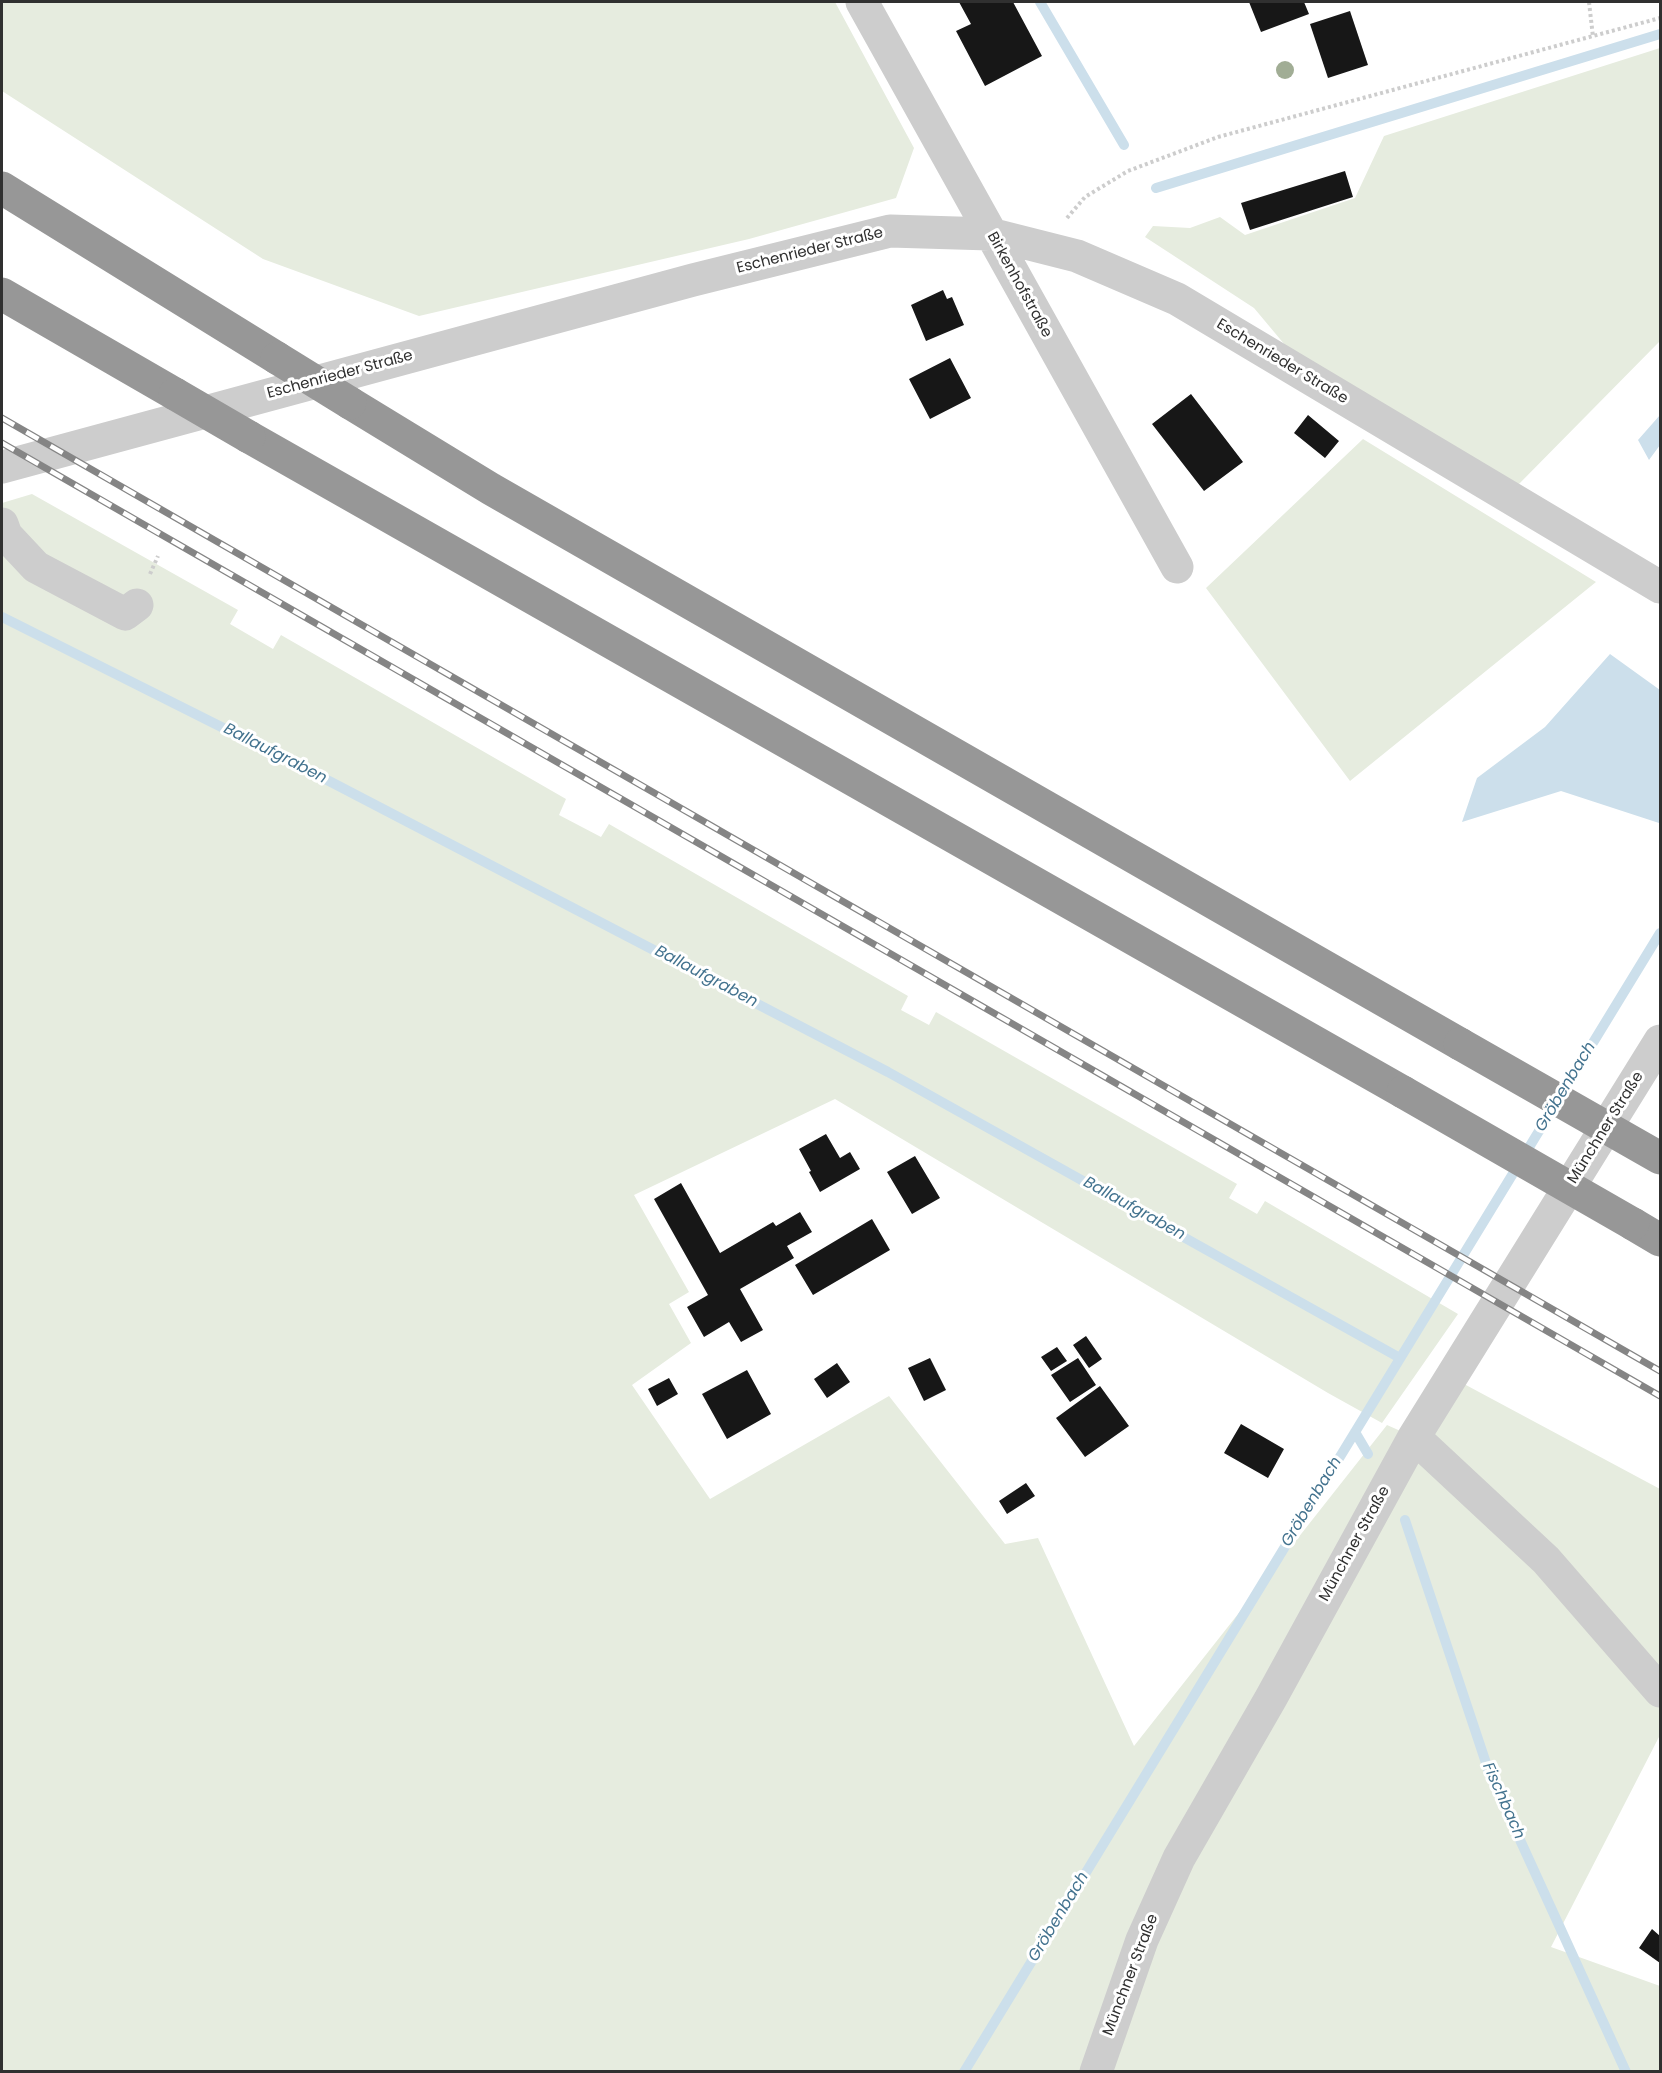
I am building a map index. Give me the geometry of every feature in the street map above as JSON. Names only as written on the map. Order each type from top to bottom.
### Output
[{"type":"highway","points":[[2,188],[491,489],[1660,1158]]},
{"type":"highway","points":[[2,294],[1660,1240]]},
{"type":"street","name":"Birkenhofstraße","points":[[862,2],[1177,567]]},
{"type":"street","name":"Eschenrieder Straße","points":[[2,467],[682,283],[890,231],[990,234],[1077,256],[1177,299],[1660,587]]},
{"type":"street","points":[[2,524],[6,535],[36,567],[125,614],[137,605]]},
{"type":"street","name":"Münchner Straße","points":[[1096,2072],[1142,1940],[1179,1858],[1271,1698],[1414,1437],[1660,1041]]},
{"type":"street","points":[[1414,1437],[1546,1560],[1660,1691]]},
{"type":"path","points":[[1589,2],[1593,37]]},
{"type":"path","points":[[1043,246],[1085,197],[1128,171],[1208,140],[1660,18]]},
{"type":"shaded area","points":[[2,2],[835,2],[914,148],[896,198],[749,239],[419,316],[263,259],[2,91]]},
{"type":"shaded area","points":[[1660,48],[1660,341],[1517,486],[1285,345],[1254,308],[1145,237],[1153,226],[1190,228],[1220,217],[1245,235],[1355,198],[1384,136]]},
{"type":"shaded area","points":[[1363,439],[1596,582],[1350,781],[1206,588]]},
{"type":"shaded area","points":[[32,494],[238,610],[230,624],[273,649],[281,635],[566,799],[559,815],[601,837],[609,824],[908,996],[901,1010],[929,1025],[936,1012],[1237,1184],[1229,1198],[1257,1214],[1265,1201],[1458,1314],[1382,1423],[835,1099],[634,1195],[689,1292],[669,1304],[691,1343],[632,1385],[710,1499],[889,1396],[1005,1544],[1038,1538],[1134,1746],[1387,1425],[1414,1437],[1451,1377],[1660,1489],[1660,1735],[1551,1947],[1660,1986],[1660,2071],[2,2072],[2,503]]},
{"type":"water","points":[[1660,415],[1660,445],[1649,460],[1638,440]]},
{"type":"water","points":[[1610,654],[1660,690],[1659,823],[1561,791],[1462,822],[1477,778],[1545,727]]},
{"type":"building","points":[[959,2],[1013,2],[1042,56],[985,86],[956,31],[971,24]]},
{"type":"building","points":[[1249,2],[1304,2],[1309,14],[1261,32]]},
{"type":"building","points":[[1350,11],[1368,65],[1328,78],[1310,24]]},
{"type":"building","points":[[1345,171],[1353,197],[1250,230],[1241,203]]},
{"type":"building","points":[[943,290],[947,299],[952,297],[964,325],[926,341],[911,305]]},
{"type":"building","points":[[950,358],[971,398],[930,419],[909,379]]},
{"type":"building","points":[[1191,394],[1243,462],[1204,491],[1152,424]]},
{"type":"building","points":[[1308,415],[1339,441],[1325,458],[1294,433]]},
{"type":"building","points":[[826,1134],[840,1158],[850,1152],[860,1169],[820,1192],[799,1149]]},
{"type":"building","points":[[915,1156],[940,1198],[912,1214],[887,1172]]},
{"type":"building","points":[[681,1183],[720,1253],[773,1222],[776,1226],[800,1212],[812,1232],[787,1246],[794,1258],[740,1289],[763,1330],[741,1342],[729,1322],[704,1337],[687,1307],[708,1295],[654,1199]]},
{"type":"building","points":[[872,1219],[890,1250],[813,1295],[795,1265]]},
{"type":"building","points":[[1086,1336],[1102,1359],[1089,1368],[1073,1345]]},
{"type":"building","points":[[1057,1347],[1067,1361],[1051,1371],[1041,1357]]},
{"type":"building","points":[[930,1358],[946,1390],[924,1401],[908,1368]]},
{"type":"building","points":[[1078,1358],[1096,1385],[1070,1402],[1051,1375]]},
{"type":"building","points":[[837,1363],[850,1382],[827,1398],[814,1379]]},
{"type":"building","points":[[747,1370],[771,1414],[727,1439],[702,1394]]},
{"type":"building","points":[[669,1378],[678,1394],[657,1406],[648,1389]]},
{"type":"building","points":[[1100,1386],[1129,1426],[1085,1457],[1056,1418]]},
{"type":"building","points":[[1241,1424],[1284,1449],[1268,1478],[1224,1453]]},
{"type":"building","points":[[1026,1483],[1035,1496],[1007,1514],[999,1501]]},
{"type":"building","points":[[1652,1929],[1660,1936],[1660,1963],[1639,1948]]},
{"type":"waterway","points":[[1040,2],[1124,145]]},
{"type":"waterway","points":[[1156,188],[1660,34]]},
{"type":"waterway","name":"Ballaufgraben","points":[[2,617],[331,782],[888,1072],[1400,1358]]},
{"type":"waterway","name":"Gröbenbach","points":[[964,2072],[1660,933]]},
{"type":"waterway","points":[[1355,1432],[1368,1454]]},
{"type":"waterway","name":"Fischbach","points":[[1405,1520],[1489,1772],[1626,2072]]},
{"type":"railway","points":[[2,418],[1660,1371]]},
{"type":"railway","points":[[2,443],[1660,1396]]}]
